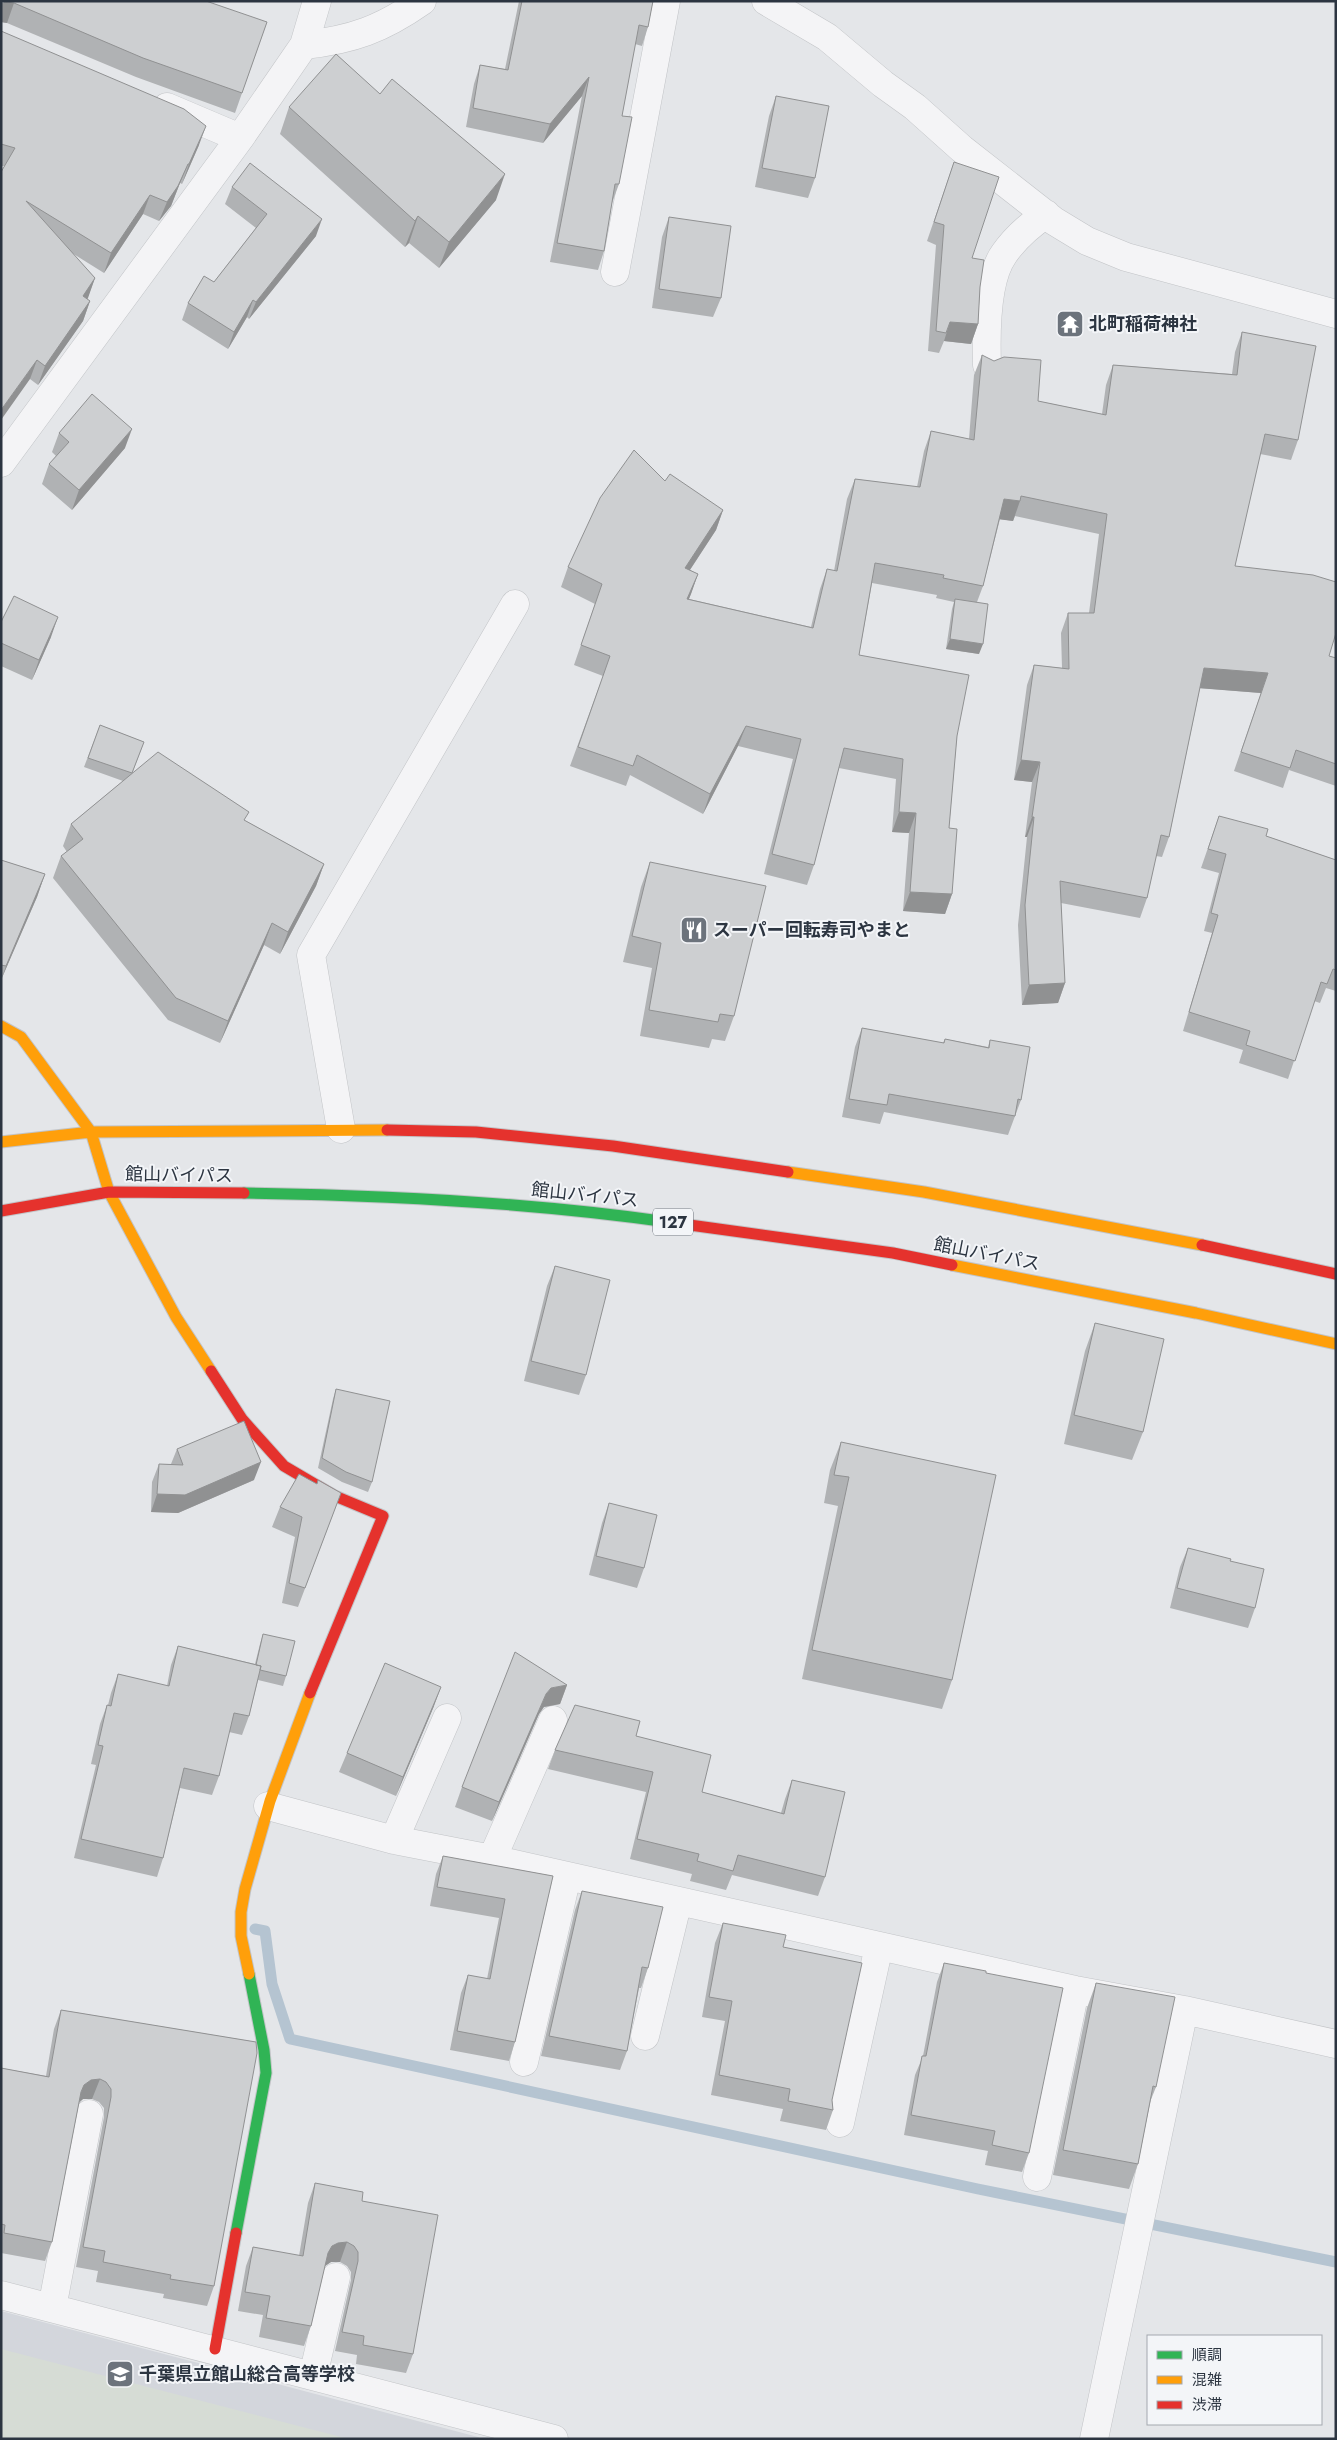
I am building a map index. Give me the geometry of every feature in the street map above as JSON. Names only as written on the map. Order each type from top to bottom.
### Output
[{"type":"main road","points":[[1,1026],[22,1037],[92,1132],[109,1192],[176,1317],[242,1419],[284,1466],[335,1496],[383,1516],[268,1806],[241,1900],[239,1918],[264,2050],[266,2073],[215,2349]]},
{"type":"main road","points":[[1,1142],[92,1132],[341,1129],[476,1132],[613,1146],[762,1166],[953,1197],[1207,1246],[1336,1274]]},
{"type":"main road","name":"館山バイパス","points":[[1,1211],[109,1192],[331,1194],[453,1200],[598,1212],[893,1253],[1196,1313],[1336,1344]]},
{"type":"street","points":[[1,463],[240,138],[304,45],[317,1]]},
{"type":"street","points":[[304,45],[357,37],[399,17],[422,1]]},
{"type":"street","points":[[615,272],[666,1]]},
{"type":"street","points":[[766,1],[827,37],[883,84],[915,107],[962,150],[1046,214],[1088,241],[1126,257],[1336,314]]},
{"type":"street","points":[[148,99],[240,138]]},
{"type":"street","points":[[987,365],[988,323],[992,293],[995,276],[1003,255],[1025,230],[1046,214]]},
{"type":"street","points":[[341,1129],[312,955],[515,604]]},
{"type":"street","points":[[394,1840],[447,1718]]},
{"type":"street","points":[[492,1859],[553,1720]]},
{"type":"street","points":[[268,1806],[394,1840],[492,1859],[1075,1990],[1184,2010],[1336,2044]]},
{"type":"street","points":[[524,2062],[566,1876]]},
{"type":"street","points":[[646,2036],[678,1901]]},
{"type":"street","points":[[840,2123],[879,1946]]},
{"type":"street","points":[[1037,2177],[1075,1990]]},
{"type":"street","points":[[1094,2439],[1184,2010]]},
{"type":"street","points":[[52,2308],[89,2114]]},
{"type":"street","points":[[313,2376],[336,2277]]},
{"type":"street","points":[[1,2294],[554,2439]]},
{"type":"shaded area","name":"千葉県立館山総合高等学校","points":[[1,2311],[478,2437],[481,2439],[1,2439]]},
{"type":"shaded area","points":[[1,2349],[349,2439],[1,2439]]},
{"type":"building","points":[[1,1],[206,1],[267,22],[242,93],[143,58],[14,3],[6,2],[1,4]]},
{"type":"building","points":[[522,1],[653,1],[648,27],[639,25],[622,116],[632,117],[619,184],[615,184],[604,251],[557,243],[589,77],[550,124],[473,108],[480,65],[508,70]]},
{"type":"building","points":[[1,31],[184,109],[206,126],[178,186],[167,202],[150,195],[111,253],[26,201],[95,278],[83,296],[90,301],[45,366],[37,360],[1,410],[1,172],[15,148],[1,144]]},
{"type":"building","points":[[336,54],[380,94],[392,79],[505,174],[449,242],[418,216],[415,221],[289,107]]},
{"type":"building","points":[[776,96],[829,106],[815,178],[762,168]]},
{"type":"building","points":[[954,162],[999,177],[972,258],[984,260],[978,324],[950,322],[946,333],[936,331],[944,225],[934,222]]},
{"type":"building","points":[[250,163],[322,219],[256,302],[253,300],[234,332],[188,303],[204,276],[214,282],[267,214],[232,187]]},
{"type":"building","points":[[669,217],[731,226],[721,298],[659,289]]},
{"type":"building","points":[[1242,332],[1316,346],[1298,440],[1265,434],[1235,566],[1313,575],[1336,582],[1336,633],[1329,656],[1336,658],[1336,764],[1296,750],[1290,768],[1241,752],[1268,673],[1204,668],[1169,837],[1161,835],[1147,898],[1060,881],[1065,983],[1029,985],[1025,905],[1034,817],[1032,817],[1040,762],[1021,760],[1034,665],[1069,669],[1068,613],[1094,613],[1107,514],[1021,496],[1020,501],[1004,499],[983,586],[943,578],[944,575],[875,563],[859,655],[969,675],[957,736],[949,828],[957,829],[952,894],[910,892],[916,813],[899,812],[903,759],[844,748],[814,865],[772,854],[801,739],[746,726],[710,794],[637,755],[633,766],[578,747],[610,656],[581,645],[602,584],[568,567],[600,498],[634,450],[665,481],[670,474],[723,510],[685,568],[698,574],[687,599],[813,628],[827,569],[837,571],[855,479],[920,487],[931,431],[974,440],[982,355],[994,361],[1004,357],[1041,360],[1038,401],[1106,415],[1113,365],[1237,375]]},
{"type":"building","points":[[92,394],[132,429],[79,490],[49,464],[69,442],[59,433]]},
{"type":"building","points":[[14,596],[58,617],[39,660],[1,643],[1,622]]},
{"type":"building","points":[[955,599],[988,604],[983,644],[950,639]]},
{"type":"building","points":[[100,725],[144,742],[132,773],[88,758]]},
{"type":"building","points":[[158,752],[249,812],[244,820],[324,864],[288,932],[272,923],[228,1021],[176,998],[61,856],[83,839],[71,824]]},
{"type":"building","points":[[1219,816],[1268,829],[1266,836],[1336,860],[1336,970],[1333,969],[1327,984],[1321,982],[1295,1061],[1246,1045],[1250,1031],[1189,1012],[1218,915],[1211,913],[1226,854],[1208,849]]},
{"type":"building","points":[[1,860],[45,874],[6,966],[1,965]]},
{"type":"building","points":[[650,862],[766,886],[734,1016],[720,1014],[718,1022],[649,1010],[661,943],[632,936]]},
{"type":"building","points":[[862,1028],[944,1043],[945,1039],[989,1048],[990,1040],[1030,1047],[1021,1100],[1018,1099],[1015,1116],[889,1094],[887,1105],[849,1099]]},
{"type":"building","points":[[555,1266],[610,1280],[586,1375],[531,1361]]},
{"type":"building","points":[[1095,1323],[1164,1339],[1143,1432],[1074,1415]]},
{"type":"building","points":[[336,1389],[390,1401],[372,1482],[346,1472],[322,1458]]},
{"type":"building","points":[[244,1421],[261,1462],[185,1495],[157,1494],[159,1464],[183,1465],[177,1449]]},
{"type":"building","points":[[841,1442],[996,1475],[952,1680],[812,1650],[849,1477],[834,1475]]},
{"type":"building","points":[[299,1474],[317,1484],[318,1480],[341,1493],[305,1588],[289,1583],[302,1517],[280,1507]]},
{"type":"building","points":[[609,1503],[657,1515],[644,1568],[596,1556]]},
{"type":"building","points":[[1188,1548],[1264,1569],[1255,1608],[1177,1588]]},
{"type":"building","points":[[263,1634],[295,1641],[286,1676],[260,1670],[261,1666],[256,1665]]},
{"type":"building","points":[[178,1646],[261,1666],[249,1716],[234,1713],[219,1776],[184,1768],[163,1858],[81,1839],[103,1746],[98,1745],[107,1705],[111,1706],[118,1674],[169,1686]]},
{"type":"building","points":[[515,1652],[567,1685],[551,1688],[546,1694],[499,1802],[462,1787]]},
{"type":"building","points":[[385,1663],[441,1687],[403,1777],[347,1753]]},
{"type":"building","points":[[575,1705],[640,1721],[636,1736],[711,1755],[702,1792],[784,1814],[792,1780],[845,1792],[825,1877],[738,1855],[733,1871],[697,1861],[699,1854],[637,1839],[653,1772],[555,1750]]},
{"type":"building","points":[[443,1856],[553,1876],[515,2042],[457,2031],[468,1975],[490,1979],[505,1899],[437,1887]]},
{"type":"building","points":[[582,1891],[663,1907],[648,1968],[642,1967],[627,2051],[549,2036]]},
{"type":"building","points":[[723,1923],[786,1935],[783,1947],[862,1963],[832,2100],[833,2110],[788,2101],[790,2089],[719,2075],[732,2001],[709,1997]]},
{"type":"building","points":[[944,1963],[1063,1988],[1029,2153],[992,2145],[995,2131],[911,2115],[922,2056],[926,2056]]},
{"type":"building","points":[[1096,1983],[1175,1997],[1156,2087],[1153,2086],[1138,2164],[1063,2150]]},
{"type":"building","points":[[61,2010],[256,2042],[257,2053],[214,2286],[170,2279],[171,2275],[103,2262],[105,2251],[83,2247],[111,2097],[111,2089],[106,2082],[100,2079],[91,2080],[84,2085],[81,2092],[52,2242],[4,2233],[5,2225],[1,2224],[1,2068],[49,2077]]},
{"type":"building","points":[[315,2183],[363,2192],[362,2201],[438,2215],[413,2354],[363,2345],[364,2336],[342,2332],[358,2261],[358,2252],[354,2246],[347,2242],[332,2246],[328,2253],[311,2326],[266,2318],[270,2296],[245,2292],[253,2247],[303,2256]]},
{"type":"waterway","points":[[255,1929],[265,1931],[272,1984],[290,2039],[978,2189],[1336,2262]]},
{"type":"traffic: fast","points":[[244,1193],[456,1201],[562,1209],[668,1222]]},
{"type":"traffic: fast","points":[[236,2233],[266,2073],[264,2050],[249,1974]]},
{"type":"traffic: slow","points":[[1,1026],[21,1037],[91,1132],[109,1192],[176,1317],[211,1371]]},
{"type":"traffic: slow","points":[[1,1142],[91,1132],[387,1130]]},
{"type":"traffic: slow","points":[[788,1172],[924,1192],[1202,1245]]},
{"type":"traffic: slow","points":[[952,1265],[1196,1313],[1336,1344]]},
{"type":"traffic: slow","points":[[249,1974],[241,1936],[241,1912],[245,1889],[270,1801],[310,1693]]},
{"type":"traffic: jam","points":[[387,1130],[476,1132],[613,1146],[788,1172]]},
{"type":"traffic: jam","points":[[1,1211],[109,1192],[244,1193]]},
{"type":"traffic: jam","points":[[668,1222],[893,1253],[952,1265]]},
{"type":"traffic: jam","points":[[1202,1245],[1336,1274]]},
{"type":"traffic: jam","points":[[211,1371],[242,1419],[284,1466],[335,1496],[383,1516],[310,1693]]},
{"type":"traffic: jam","points":[[215,2349],[236,2233]]},
{"type":"place","name":"北町稲荷神社","points":[[1070,324]]},
{"type":"place","name":"スーパー回転寿司やまと","points":[[694,930]]},
{"type":"place","name":"千葉県立館山総合高等学校","points":[[120,2374]]}]
